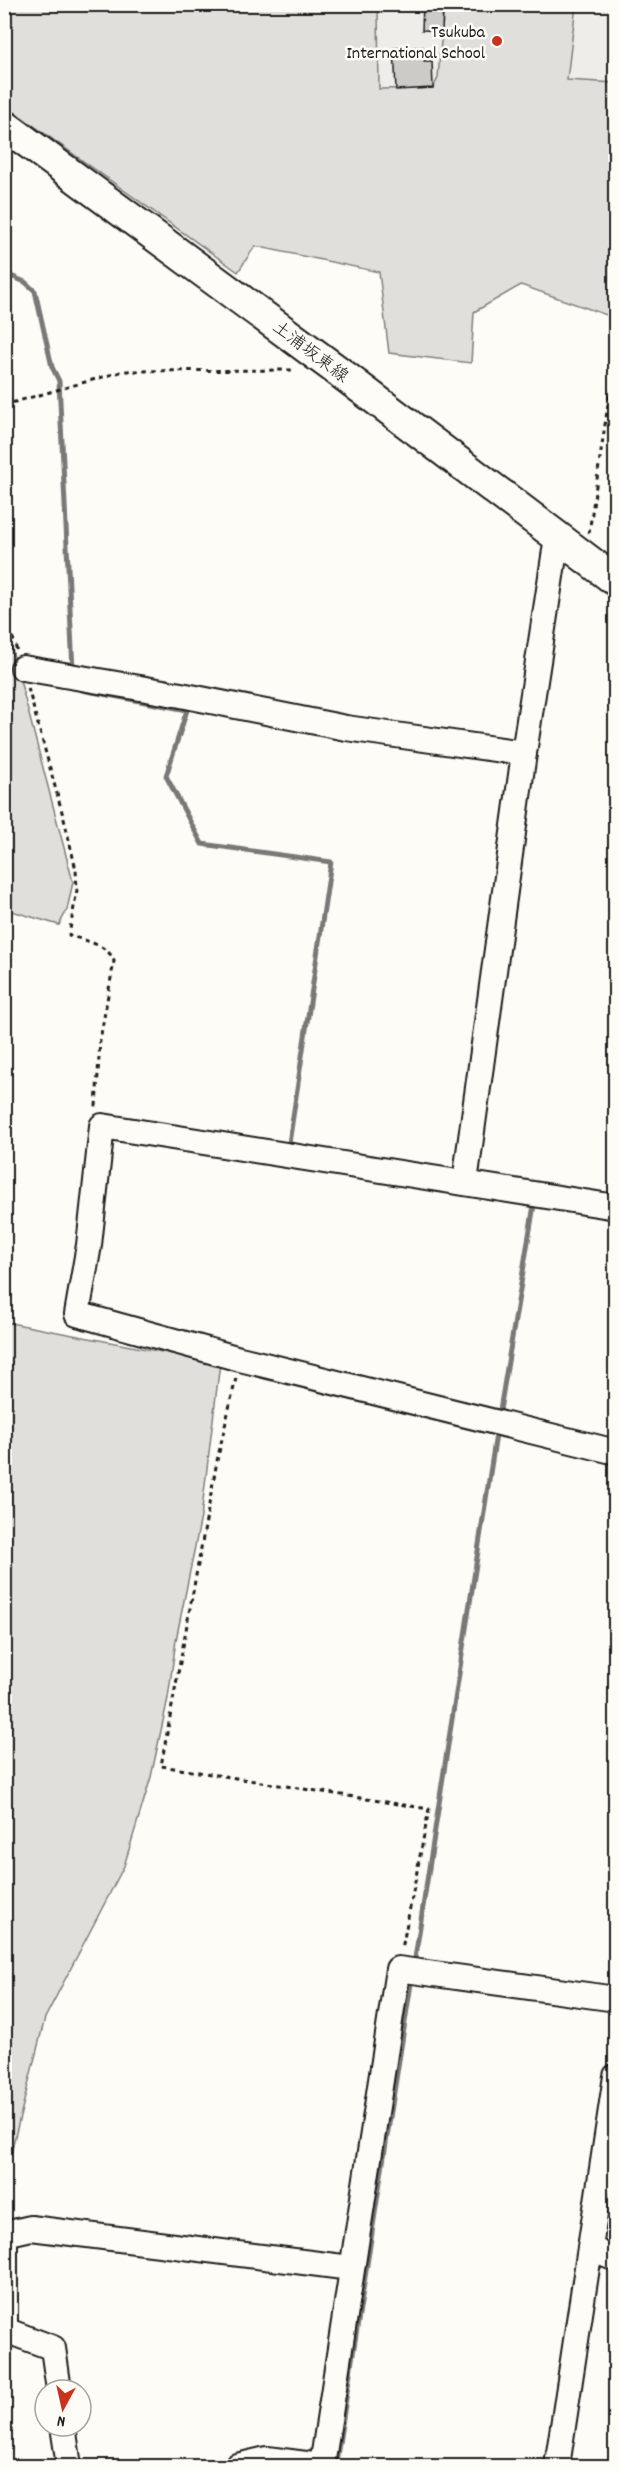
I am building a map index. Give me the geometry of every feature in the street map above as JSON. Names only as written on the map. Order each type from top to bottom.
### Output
[{"type":"main road","name":"土浦坂東線","points":[[4,125],[338,370],[615,581]]},
{"type":"street","points":[[465,1182],[557,537]]},
{"type":"street","points":[[23,668],[181,695],[346,728],[525,753]]},
{"type":"street","points":[[615,1207],[102,1126],[89,1245],[78,1314],[240,1359],[615,1452]]},
{"type":"street","points":[[237,2466],[267,2459],[322,2466],[398,1969],[615,1999]]},
{"type":"street","points":[[557,2466],[615,2076]]},
{"type":"street","points":[[57,2378],[53,2348],[5,2330],[5,2234],[31,2228],[351,2268]]},
{"type":"street","points":[[590,2249],[615,2259]]},
{"type":"street","points":[[65,2438],[69,2466]]},
{"type":"path","points":[[4,405],[124,371],[302,370]]},
{"type":"path","points":[[585,558],[610,392],[615,393]]},
{"type":"path","points":[[4,584],[9,626],[23,668],[76,870],[77,890],[69,935],[106,949],[112,954],[114,961],[99,1040],[96,1108],[102,1126]]},
{"type":"path","points":[[240,1359],[217,1461],[161,1766],[429,1809],[398,1969]]},
{"type":"shaded area","points":[[5,5],[378,5],[379,89],[433,88],[438,78],[444,5],[576,5],[567,80],[615,83],[615,318],[521,285],[474,312],[471,363],[389,353],[379,272],[255,246],[238,272],[5,105]]},
{"type":"shaded area","name":"Tsukuba International School","points":[[378,5],[615,5],[615,83],[567,81],[379,90]]},
{"type":"shaded area","points":[[4,619],[73,882],[67,910],[59,925],[5,909]]},
{"type":"shaded area","points":[[5,1322],[220,1363],[201,1517],[151,1777],[124,1866],[45,2018],[5,2176]]},
{"type":"building","points":[[423,4],[443,4],[442,31],[422,30]]},
{"type":"building","points":[[423,47],[424,61],[432,61],[433,88],[396,90],[394,48]]},
{"type":"waterway","points":[[4,273],[25,282],[35,291],[52,367],[59,381],[73,670]]},
{"type":"waterway","points":[[82,690],[187,710],[166,776],[202,844],[331,862],[288,1150]]},
{"type":"waterway","points":[[499,1416],[534,1205],[529,1204]]},
{"type":"waterway","points":[[414,1965],[497,1428]]},
{"type":"waterway","points":[[336,2462],[412,1977]]},
{"type":"place","name":"Tsukuba International School","points":[[497,41]]}]
